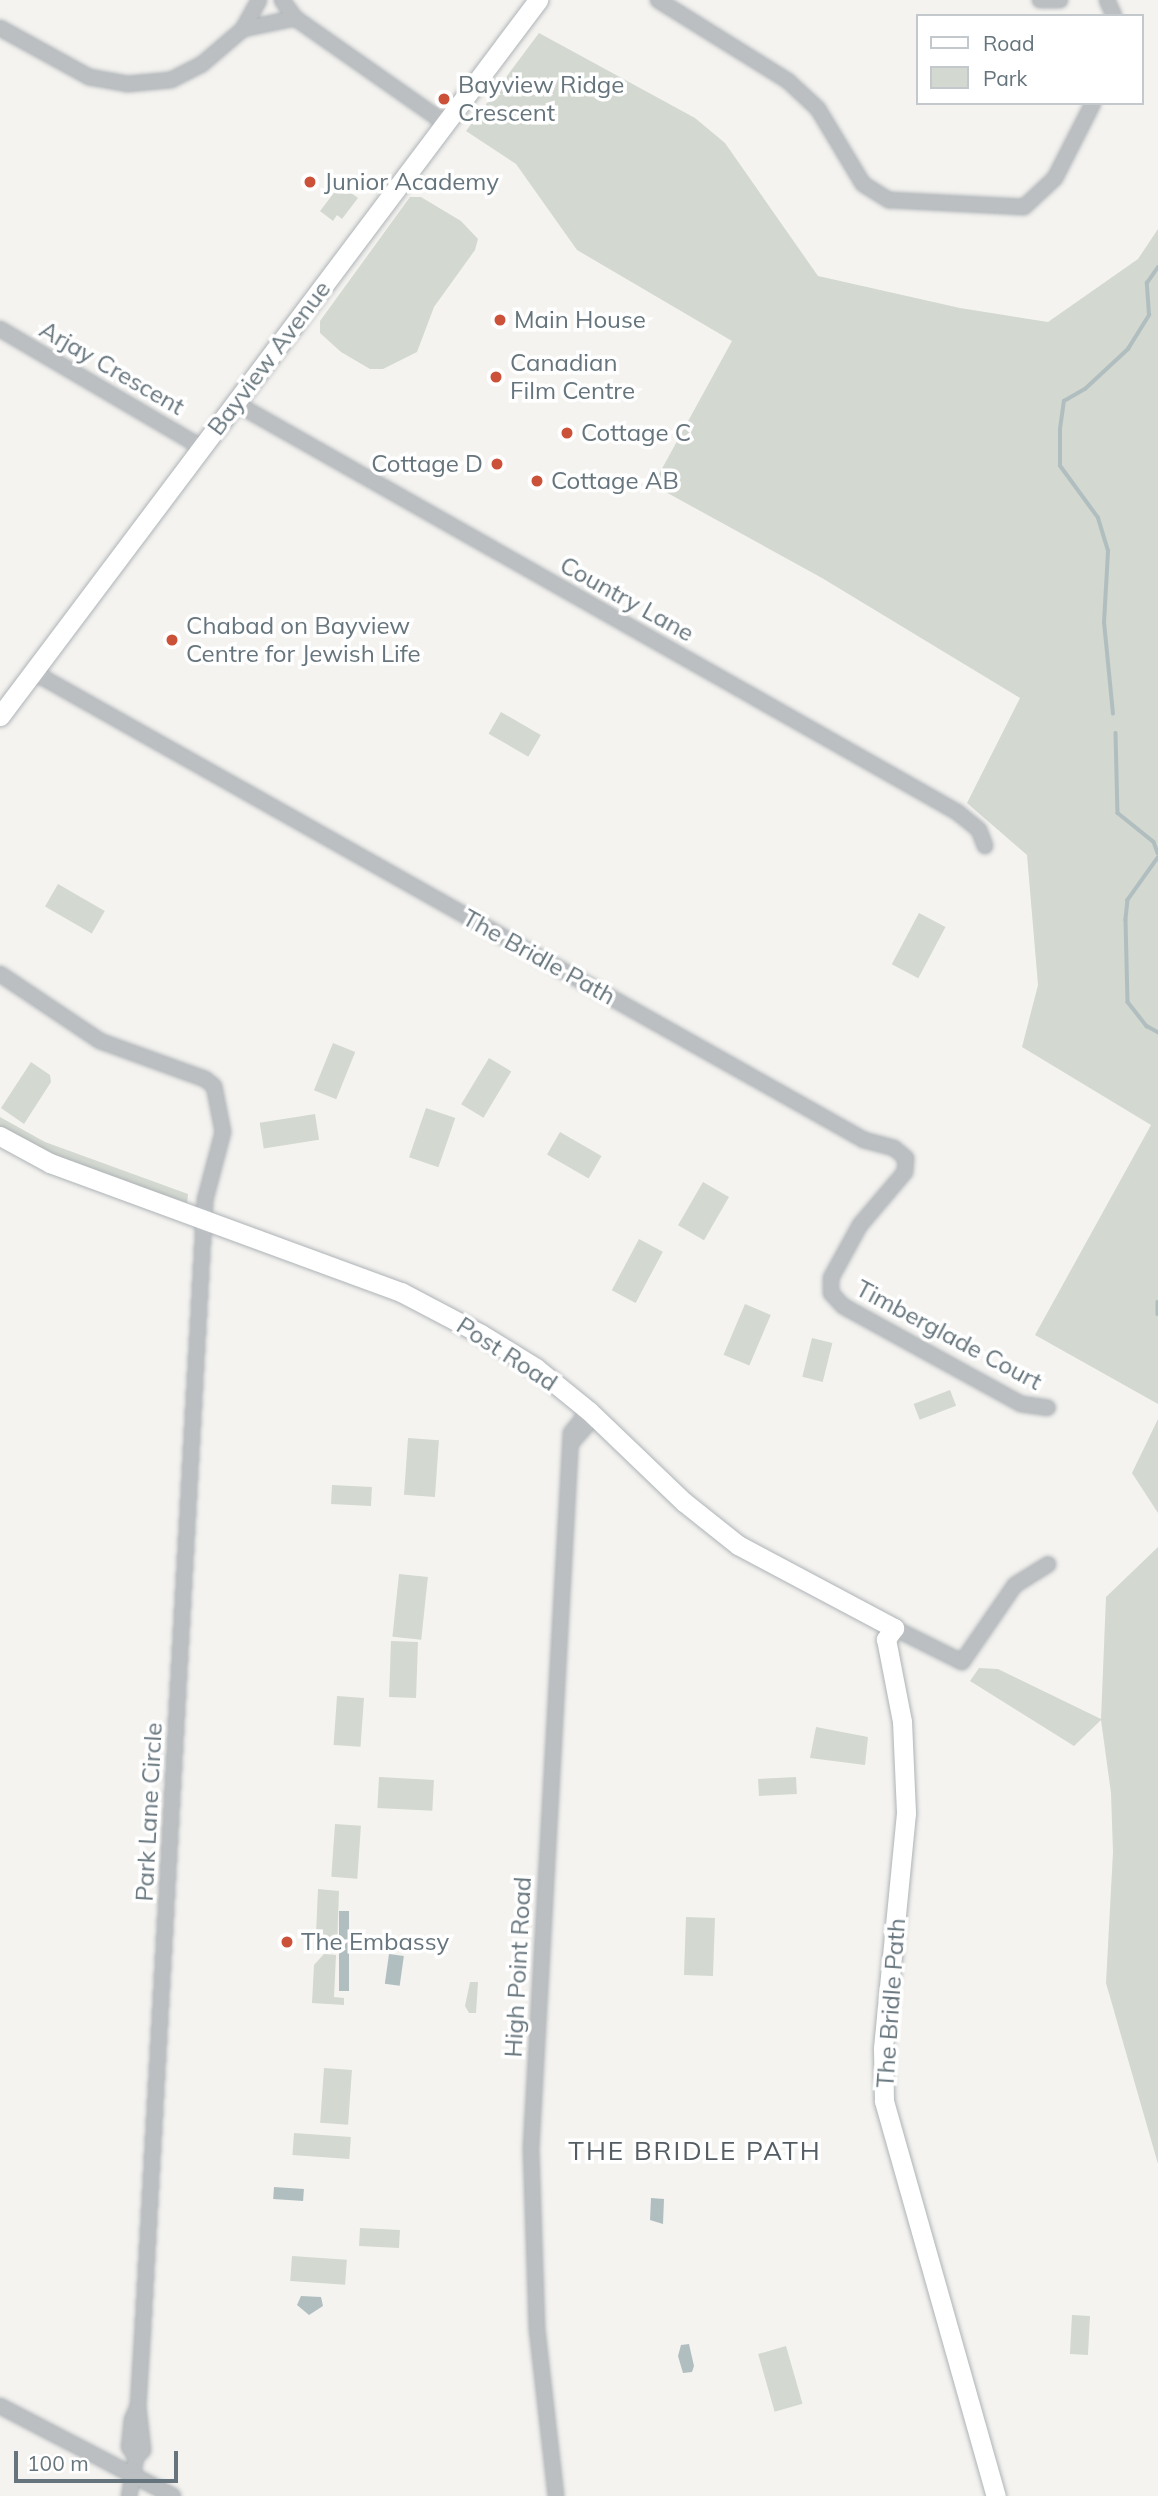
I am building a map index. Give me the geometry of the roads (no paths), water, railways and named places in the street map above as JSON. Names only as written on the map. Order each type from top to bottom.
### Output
[{"type":"street","points":[[0,28],[89,77],[127,84],[171,80],[201,65],[243,29],[259,0]]},
{"type":"street","points":[[282,0],[295,18],[445,123]]},
{"type":"street","name":"Bayview Avenue","points":[[0,716],[538,0]]},
{"type":"street","points":[[1040,0],[1060,0]]},
{"type":"street","points":[[664,1],[788,81],[818,109],[863,184],[889,200],[1024,208],[1055,178],[1092,105]]},
{"type":"street","points":[[243,29],[295,18]]},
{"type":"street","name":"Arjay Crescent","points":[[0,330],[201,447]]},
{"type":"street","name":"Country Lane","points":[[235,403],[957,812],[979,830],[985,846]]},
{"type":"street","name":"The Bridle Path","points":[[33,672],[864,1140],[894,1148],[906,1158],[905,1172],[860,1225],[831,1278],[831,1293]]},
{"type":"street","name":"Park Lane Circle","points":[[0,974],[89,1035],[205,1079],[214,1086],[223,1132],[220,1156],[206,1196],[138,2406],[142,2450],[136,2457],[130,2496]]},
{"type":"street","name":"Post Road","points":[[0,1136],[50,1163],[401,1292],[481,1334],[536,1368],[684,1502],[738,1545],[950,1660],[962,1662],[1015,1585],[1048,1564]]},
{"type":"street","name":"Timberglade Court","points":[[831,1293],[843,1306],[1021,1405],[1048,1408]]},
{"type":"street","name":"High Point Road","points":[[556,2496],[537,2329],[530,2185],[573,1441],[571,1433],[578,1420],[587,1415]]},
{"type":"street","name":"The Bridle Path","points":[[894,1628],[901,1644],[900,1657],[894,1662],[906,1764],[906,1813],[883,2049],[884,2101],[996,2496]]},
{"type":"street","points":[[0,2406],[173,2496]]},
{"type":"waterway","points":[[1113,714],[1104,623],[1108,551],[1098,518],[1060,466],[1060,429],[1064,401],[1085,389],[1128,349],[1149,315],[1147,283],[1158,267]]},
{"type":"waterway","points":[[1116,733],[1118,813],[1154,842],[1158,853]]},
{"type":"waterway","points":[[1158,858],[1128,900],[1126,920],[1128,1002],[1147,1026],[1158,1032]]},
{"type":"waterway","points":[[1158,1302],[1158,1314]]},
{"type":"place","name":"Bayview Ridge Crescent","points":[[444,99]]},
{"type":"place","name":"Junior Academy","points":[[310,182]]},
{"type":"place","name":"Main House","points":[[500,320]]},
{"type":"place","name":"Canadian Film Centre","points":[[496,377]]},
{"type":"place","name":"Cottage C","points":[[567,433]]},
{"type":"place","name":"Cottage D","points":[[497,464]]},
{"type":"place","name":"Cottage AB","points":[[537,481]]},
{"type":"place","name":"Chabad on Bayview Centre for Jewish Life","points":[[172,640]]},
{"type":"place","name":"The Embassy","points":[[287,1942]]},
{"type":"district","name":"THE BRIDLE PATH","points":[[695,2151]]}]
